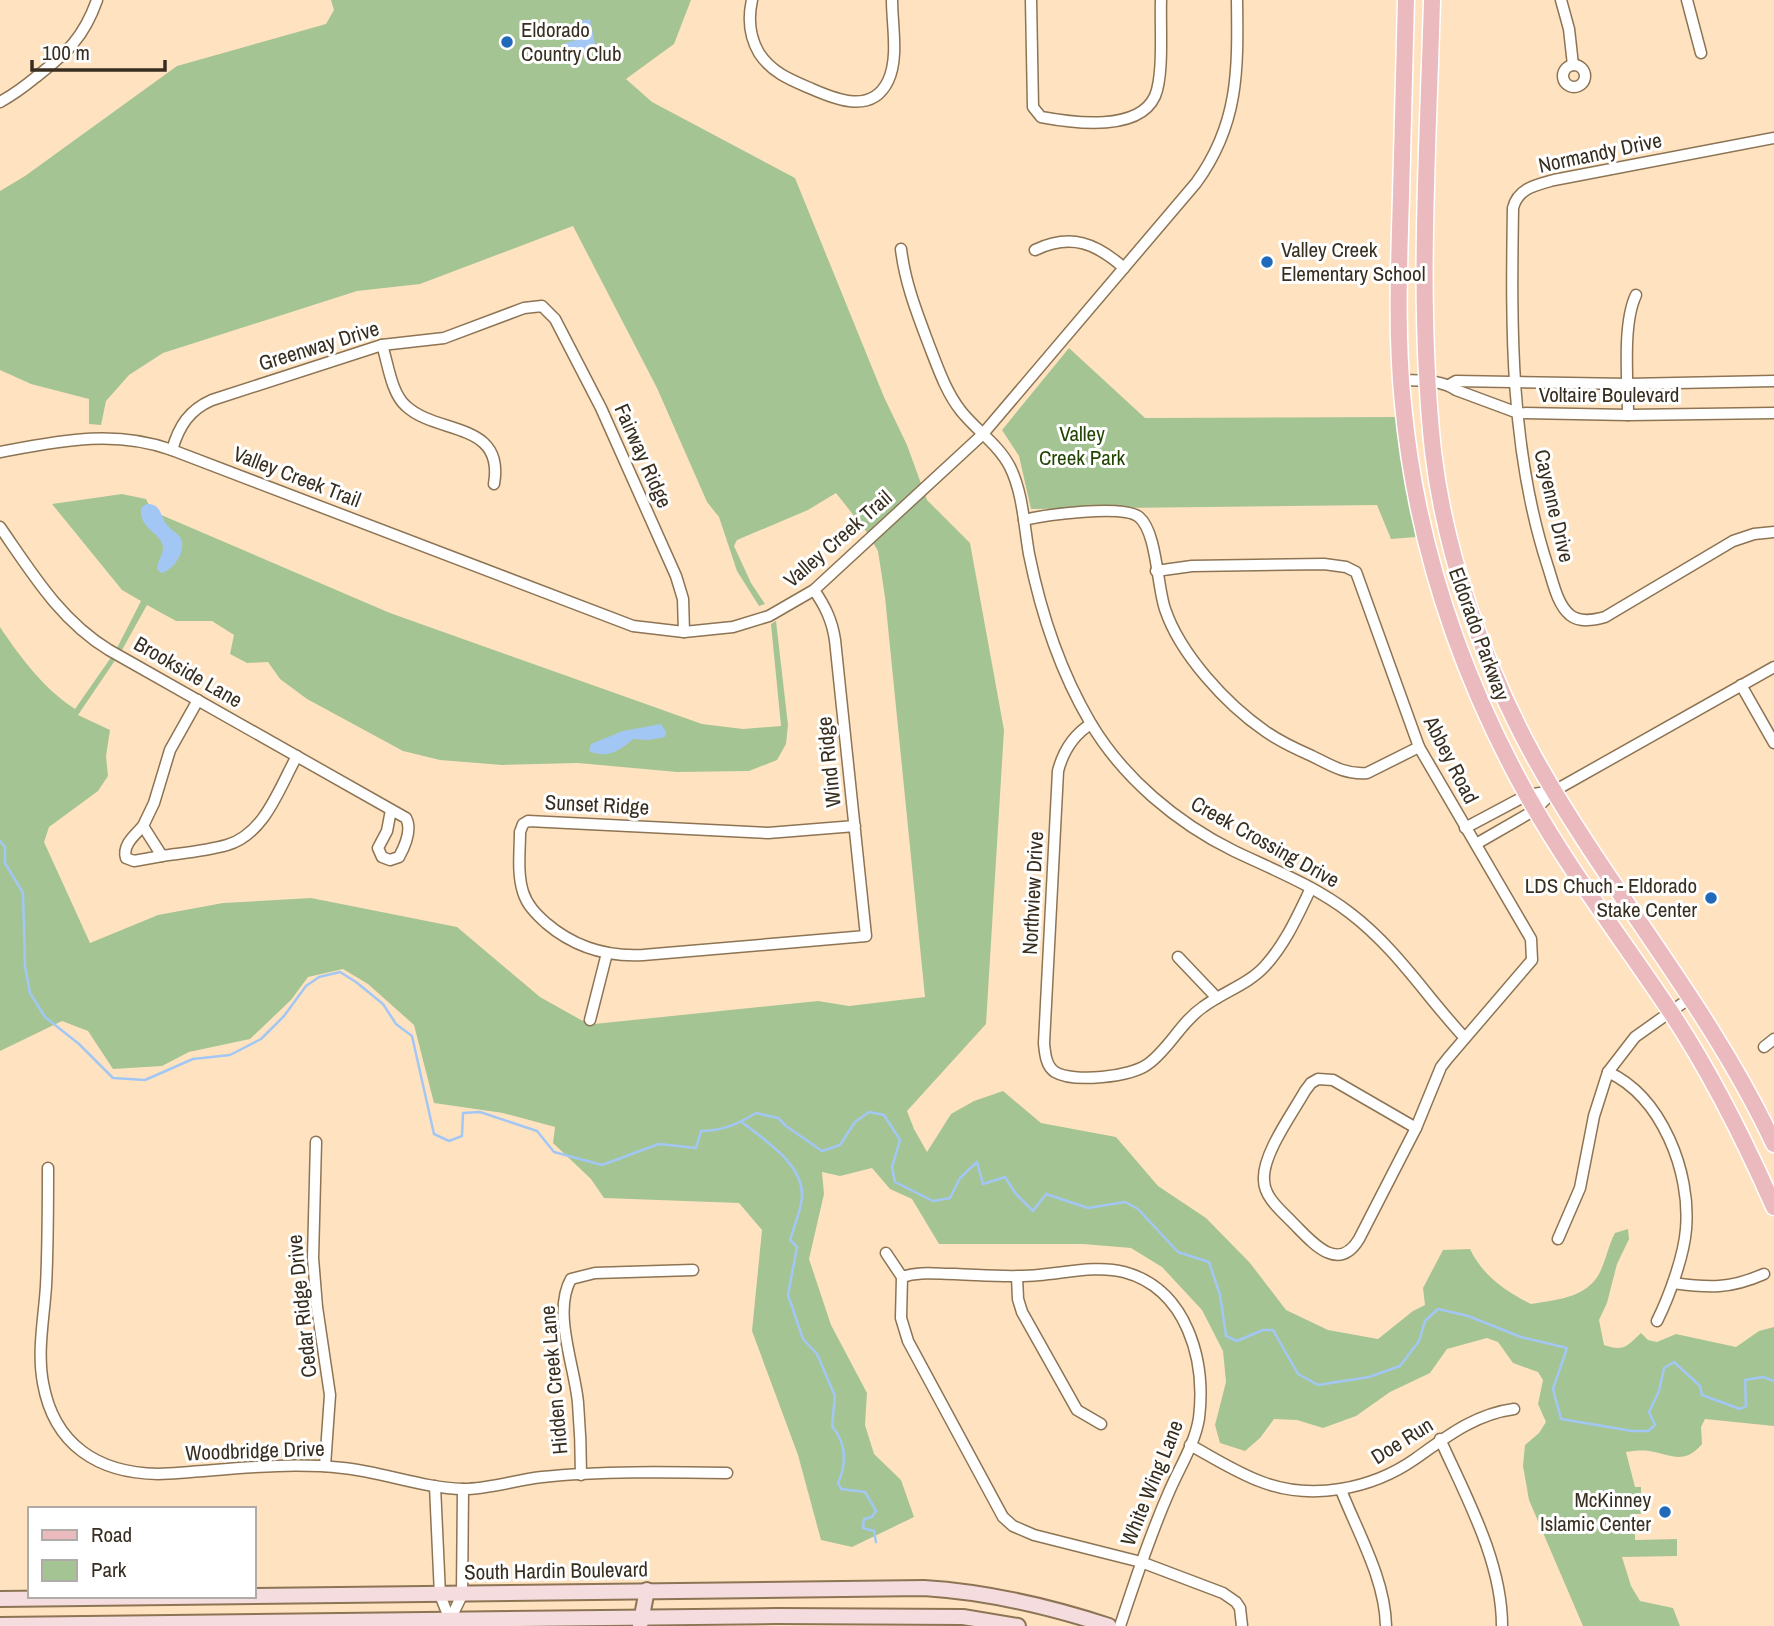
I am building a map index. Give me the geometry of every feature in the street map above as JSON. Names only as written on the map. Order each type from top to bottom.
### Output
[{"type":"main road","name":"Eldorado Parkway","points":[[1406,0],[1398,301],[1401,380],[1410,465],[1436,582],[1492,729],[1535,810],[1671,1012],[1734,1122],[1774,1207]]},
{"type":"main road","name":"Eldorado Parkway","points":[[1432,0],[1424,289],[1427,381],[1433,453],[1468,605],[1508,706],[1554,791],[1580,835],[1651,936],[1690,998],[1754,1102],[1774,1144]]},
{"type":"main road","name":"South Hardin Boulevard","points":[[256,1597],[876,1587],[949,1589],[1031,1602],[1109,1626]]},
{"type":"main road","points":[[647,1590],[658,1622]]},
{"type":"main road","points":[[640,1622],[647,1590]]},
{"type":"main road","name":"South Hardin Boulevard","points":[[0,1599],[110,1598]]},
{"type":"main road","points":[[0,1625],[450,1620],[658,1622],[963,1617],[1018,1626]]},
{"type":"street","points":[[0,102],[67,53],[84,31],[97,0]]},
{"type":"street","points":[[752,0],[751,32],[755,46],[768,64],[784,77],[835,99],[850,102],[871,98],[883,89],[888,80],[892,64],[892,0]]},
{"type":"street","points":[[1031,0],[1033,107],[1041,117],[1083,121],[1130,119],[1154,100],[1159,76],[1161,0]]},
{"type":"street","name":"Valley Creek Trail","points":[[0,452],[66,440],[100,437],[130,439],[173,450],[614,619],[645,628],[684,632],[718,630],[745,624],[782,610],[814,590],[982,435],[1196,183],[1220,144],[1232,107],[1236,86],[1237,0]]},
{"type":"street","points":[[1561,0],[1569,29],[1573,65]]},
{"type":"street","points":[[1687,0],[1701,53]]},
{"type":"street","name":"Normandy Drive","points":[[1512,278],[1513,208],[1514,202],[1524,190],[1554,180],[1774,138]]},
{"type":"street","points":[[1035,250],[1053,241],[1074,242],[1093,247],[1124,268]]},
{"type":"street","name":"Creek Crossing Drive","points":[[901,249],[908,288],[943,380],[961,412],[994,445],[1015,479],[1035,581],[1050,636],[1069,683],[1091,724],[1138,781],[1182,821],[1225,846],[1311,888],[1349,912],[1379,936],[1465,1037]]},
{"type":"street","name":"Cayenne Drive","points":[[1512,278],[1511,317],[1520,450],[1539,538],[1555,590],[1568,614],[1583,620],[1605,617],[1733,541],[1754,534],[1774,532]]},
{"type":"street","points":[[1628,415],[1629,315],[1636,295]]},
{"type":"street","name":"Greenway Drive","points":[[173,450],[183,423],[194,410],[206,402],[382,345],[444,338],[524,308],[542,306]]},
{"type":"street","name":"Fairway Ridge","points":[[542,306],[555,319],[601,408],[676,576],[683,598],[684,632]]},
{"type":"street","points":[[382,345],[402,402],[413,411],[463,430],[480,440],[489,449],[495,462],[494,484]]},
{"type":"street","name":"Voltaire Boulevard","points":[[1401,380],[1449,385],[1518,414],[1774,413]]},
{"type":"street","name":"Voltaire Boulevard","points":[[1449,385],[1456,381],[1628,384],[1774,381]]},
{"type":"street","points":[[1024,520],[1078,513],[1126,512],[1138,516],[1146,526],[1164,608],[1184,646],[1204,674],[1263,730],[1347,773],[1367,774],[1419,747]]},
{"type":"street","name":"Brookside Lane","points":[[0,527],[44,591],[73,623],[104,646],[406,818],[409,824],[401,854],[390,860],[382,857],[378,848],[387,831],[391,810]]},
{"type":"street","name":"Abbey Road","points":[[1156,571],[1192,566],[1324,564],[1356,572],[1419,747],[1531,939],[1532,960],[1465,1037]]},
{"type":"street","name":"Wind Ridge","points":[[814,590],[834,629],[866,936]]},
{"type":"street","points":[[1476,844],[1535,810],[1554,791],[1774,667]]},
{"type":"street","points":[[1741,685],[1774,743]]},
{"type":"street","points":[[198,700],[170,750],[154,803],[143,826],[127,845],[124,852],[126,858],[134,861],[226,845],[248,834],[265,814],[297,756]]},
{"type":"street","name":"Northview Drive","points":[[1091,724],[1070,744],[1058,771],[1044,1043],[1047,1061],[1056,1072],[1063,1075],[1101,1077],[1135,1071],[1153,1060],[1188,1019],[1217,998]]},
{"type":"street","points":[[1465,828],[1527,795],[1554,791]]},
{"type":"street","name":"Sunset Ridge","points":[[855,826],[768,834],[525,822],[520,832],[520,874],[522,890],[529,905],[552,928],[589,949],[607,953],[643,955],[866,936]]},
{"type":"street","points":[[143,826],[162,856]]},
{"type":"street","points":[[1178,957],[1217,998],[1263,968],[1291,930],[1311,888]]},
{"type":"street","points":[[590,1020],[607,953]]},
{"type":"street","points":[[1558,1240],[1580,1188],[1594,1116],[1608,1072],[1635,1037],[1690,998]]},
{"type":"street","points":[[1416,1128],[1333,1080],[1318,1079],[1305,1091],[1266,1163],[1264,1186],[1280,1210],[1317,1247],[1335,1254],[1348,1252],[1359,1240],[1416,1128],[1441,1068],[1465,1037]]},
{"type":"street","points":[[1763,1046],[1774,1040]]},
{"type":"street","points":[[1608,1072],[1619,1077],[1644,1098],[1655,1113],[1677,1160],[1685,1192],[1686,1230],[1673,1283],[1657,1321]]},
{"type":"street","name":"Cedar Ridge Drive","points":[[316,1142],[313,1258],[330,1395],[325,1466]]},
{"type":"street","name":"Woodbridge Drive","points":[[48,1168],[41,1344],[43,1381],[52,1413],[74,1445],[97,1462],[135,1474],[273,1465],[325,1466],[463,1489],[501,1486],[539,1477],[727,1473]]},
{"type":"street","points":[[886,1253],[902,1277],[901,1318],[908,1341],[1003,1517],[1013,1526],[1034,1535],[1142,1562],[1232,1598],[1240,1608],[1242,1626]]},
{"type":"street","name":"Hidden Creek Lane","points":[[581,1475],[578,1401],[568,1343],[566,1289],[571,1279],[596,1273],[693,1270]]},
{"type":"street","name":"White Wing Lane","points":[[902,1277],[921,1273],[1017,1277],[1107,1270],[1122,1272],[1153,1284],[1164,1294],[1186,1324],[1196,1350],[1199,1418],[1191,1444],[1168,1493],[1120,1626]]},
{"type":"street","points":[[1673,1283],[1710,1288],[1741,1284],[1764,1274]]},
{"type":"street","points":[[1017,1277],[1018,1299],[1022,1312],[1068,1395],[1077,1410],[1101,1424]]},
{"type":"street","name":"Doe Run","points":[[1191,1444],[1244,1475],[1275,1486],[1304,1490],[1341,1490],[1369,1483],[1395,1472],[1440,1439],[1478,1418],[1514,1409]]},
{"type":"street","points":[[1440,1439],[1491,1561],[1502,1626]]},
{"type":"street","points":[[435,1486],[440,1595],[450,1620]]},
{"type":"street","points":[[450,1620],[462,1595],[463,1489]]},
{"type":"street","points":[[1341,1490],[1380,1586],[1386,1626]]},
{"type":"green space","name":"Eldorado Country Club","points":[[331,0],[691,0],[674,44],[626,79],[652,102],[795,178],[884,397],[907,445],[927,500],[970,543],[1004,730],[986,1024],[907,1111],[927,1152],[951,1114],[974,1101],[1003,1091],[1041,1123],[1116,1137],[1158,1186],[1206,1218],[1250,1263],[1286,1310],[1328,1330],[1378,1339],[1413,1311],[1425,1305],[1423,1288],[1443,1250],[1470,1249],[1481,1267],[1496,1282],[1531,1304],[1569,1296],[1586,1288],[1599,1274],[1615,1233],[1628,1229],[1629,1239],[1617,1264],[1607,1303],[1599,1320],[1604,1345],[1621,1348],[1641,1333],[1648,1340],[1657,1342],[1676,1334],[1736,1347],[1759,1331],[1774,1327],[1774,1426],[1705,1419],[1701,1427],[1702,1444],[1689,1455],[1677,1457],[1646,1451],[1626,1452],[1635,1487],[1641,1487],[1641,1514],[1635,1514],[1635,1540],[1677,1539],[1677,1556],[1622,1557],[1631,1586],[1640,1601],[1673,1608],[1680,1626],[1583,1626],[1529,1500],[1523,1466],[1525,1445],[1539,1433],[1546,1422],[1538,1404],[1543,1380],[1538,1372],[1513,1363],[1498,1342],[1487,1338],[1447,1349],[1430,1373],[1390,1392],[1356,1416],[1323,1428],[1297,1420],[1274,1419],[1260,1438],[1245,1451],[1220,1443],[1215,1425],[1226,1382],[1223,1351],[1202,1310],[1162,1267],[1131,1248],[1083,1244],[939,1244],[912,1199],[890,1189],[872,1168],[840,1176],[822,1172],[824,1194],[809,1259],[831,1325],[867,1393],[865,1425],[874,1454],[901,1480],[914,1517],[852,1547],[821,1540],[798,1455],[752,1331],[762,1230],[739,1203],[604,1198],[591,1179],[553,1143],[555,1127],[503,1113],[434,1103],[414,1025],[368,984],[343,969],[308,977],[291,1000],[250,1039],[189,1052],[162,1066],[113,1069],[88,1031],[62,1021],[0,1051],[0,627],[33,672],[75,709],[112,656],[116,659],[78,715],[110,730],[106,756],[108,776],[98,791],[49,827],[44,842],[90,943],[158,915],[223,903],[311,898],[457,927],[540,997],[581,1020],[594,1024],[818,1001],[849,1006],[925,997],[885,597],[878,551],[836,493],[808,510],[737,540],[734,546],[751,583],[765,604],[759,606],[737,571],[719,517],[707,502],[657,388],[573,226],[420,284],[357,291],[163,353],[129,375],[106,401],[101,425],[89,424],[89,399],[31,384],[0,370],[0,191],[25,176],[177,66],[326,24],[334,10]]},
{"type":"green space","name":"Valley Creek Park","points":[[1069,348],[1145,418],[1396,417],[1416,537],[1391,539],[1377,505],[1031,509],[1019,456],[1002,430]]},
{"type":"green space","points":[[122,494],[146,499],[152,511],[390,613],[702,724],[743,729],[781,726],[771,624],[776,621],[788,725],[786,744],[777,760],[749,771],[677,772],[578,763],[502,765],[440,760],[403,751],[307,699],[280,679],[268,662],[247,663],[230,654],[234,635],[212,621],[176,621],[147,605],[122,650],[117,648],[141,601],[122,590],[52,504]]},
{"type":"water","points":[[590,19],[596,49],[567,54],[565,43],[576,40],[579,36],[576,22]]},
{"type":"water","points":[[146,504],[158,508],[165,522],[182,542],[178,559],[161,573],[157,569],[163,547],[143,521],[141,508]]},
{"type":"water","points":[[661,724],[666,732],[665,737],[633,739],[607,754],[589,751],[591,744],[623,731]]},
{"type":"waterway","points":[[0,841],[5,847],[5,863],[23,893],[25,966],[30,993],[45,1017],[79,1044],[113,1078],[145,1080],[193,1059],[230,1055],[261,1039],[284,1016],[306,986],[319,977],[340,972],[383,1004],[396,1024],[412,1036],[434,1134],[449,1141],[462,1136],[463,1113],[480,1112],[537,1131],[554,1152],[602,1165],[659,1144],[696,1148],[701,1131],[730,1126],[756,1113],[778,1118],[822,1151],[840,1145],[855,1122],[869,1112],[884,1115],[900,1140],[892,1167],[895,1182],[933,1201],[950,1198],[960,1178],[977,1162],[983,1184],[1005,1177],[1016,1194],[1033,1211],[1046,1194],[1088,1208],[1125,1202],[1138,1209],[1178,1252],[1209,1262],[1220,1295],[1226,1336],[1237,1341],[1263,1330],[1273,1330],[1298,1374],[1318,1385],[1369,1377],[1400,1366],[1419,1341],[1425,1321],[1438,1309],[1468,1316],[1521,1337],[1567,1348],[1553,1389],[1561,1419],[1632,1431],[1648,1431],[1655,1425],[1649,1412],[1659,1391],[1664,1368],[1674,1362],[1700,1386],[1702,1395],[1740,1409],[1746,1406],[1745,1380],[1763,1377],[1774,1381]]},
{"type":"waterway","points":[[742,1122],[781,1154],[797,1174],[801,1185],[799,1213],[790,1240],[797,1247],[788,1295],[803,1339],[817,1354],[835,1396],[832,1426],[844,1453],[838,1483],[841,1489],[865,1492],[876,1511],[872,1517],[864,1519],[863,1528],[874,1531],[876,1542]]},
{"type":"place","name":"Eldorado Country Club","points":[[507,42]]},
{"type":"place","name":"Valley Creek Elementary School","points":[[1267,262]]},
{"type":"place","name":"LDS Chuch - Eldorado Stake Center","points":[[1711,898]]},
{"type":"place","name":"McKinney Islamic Center","points":[[1665,1512]]}]
